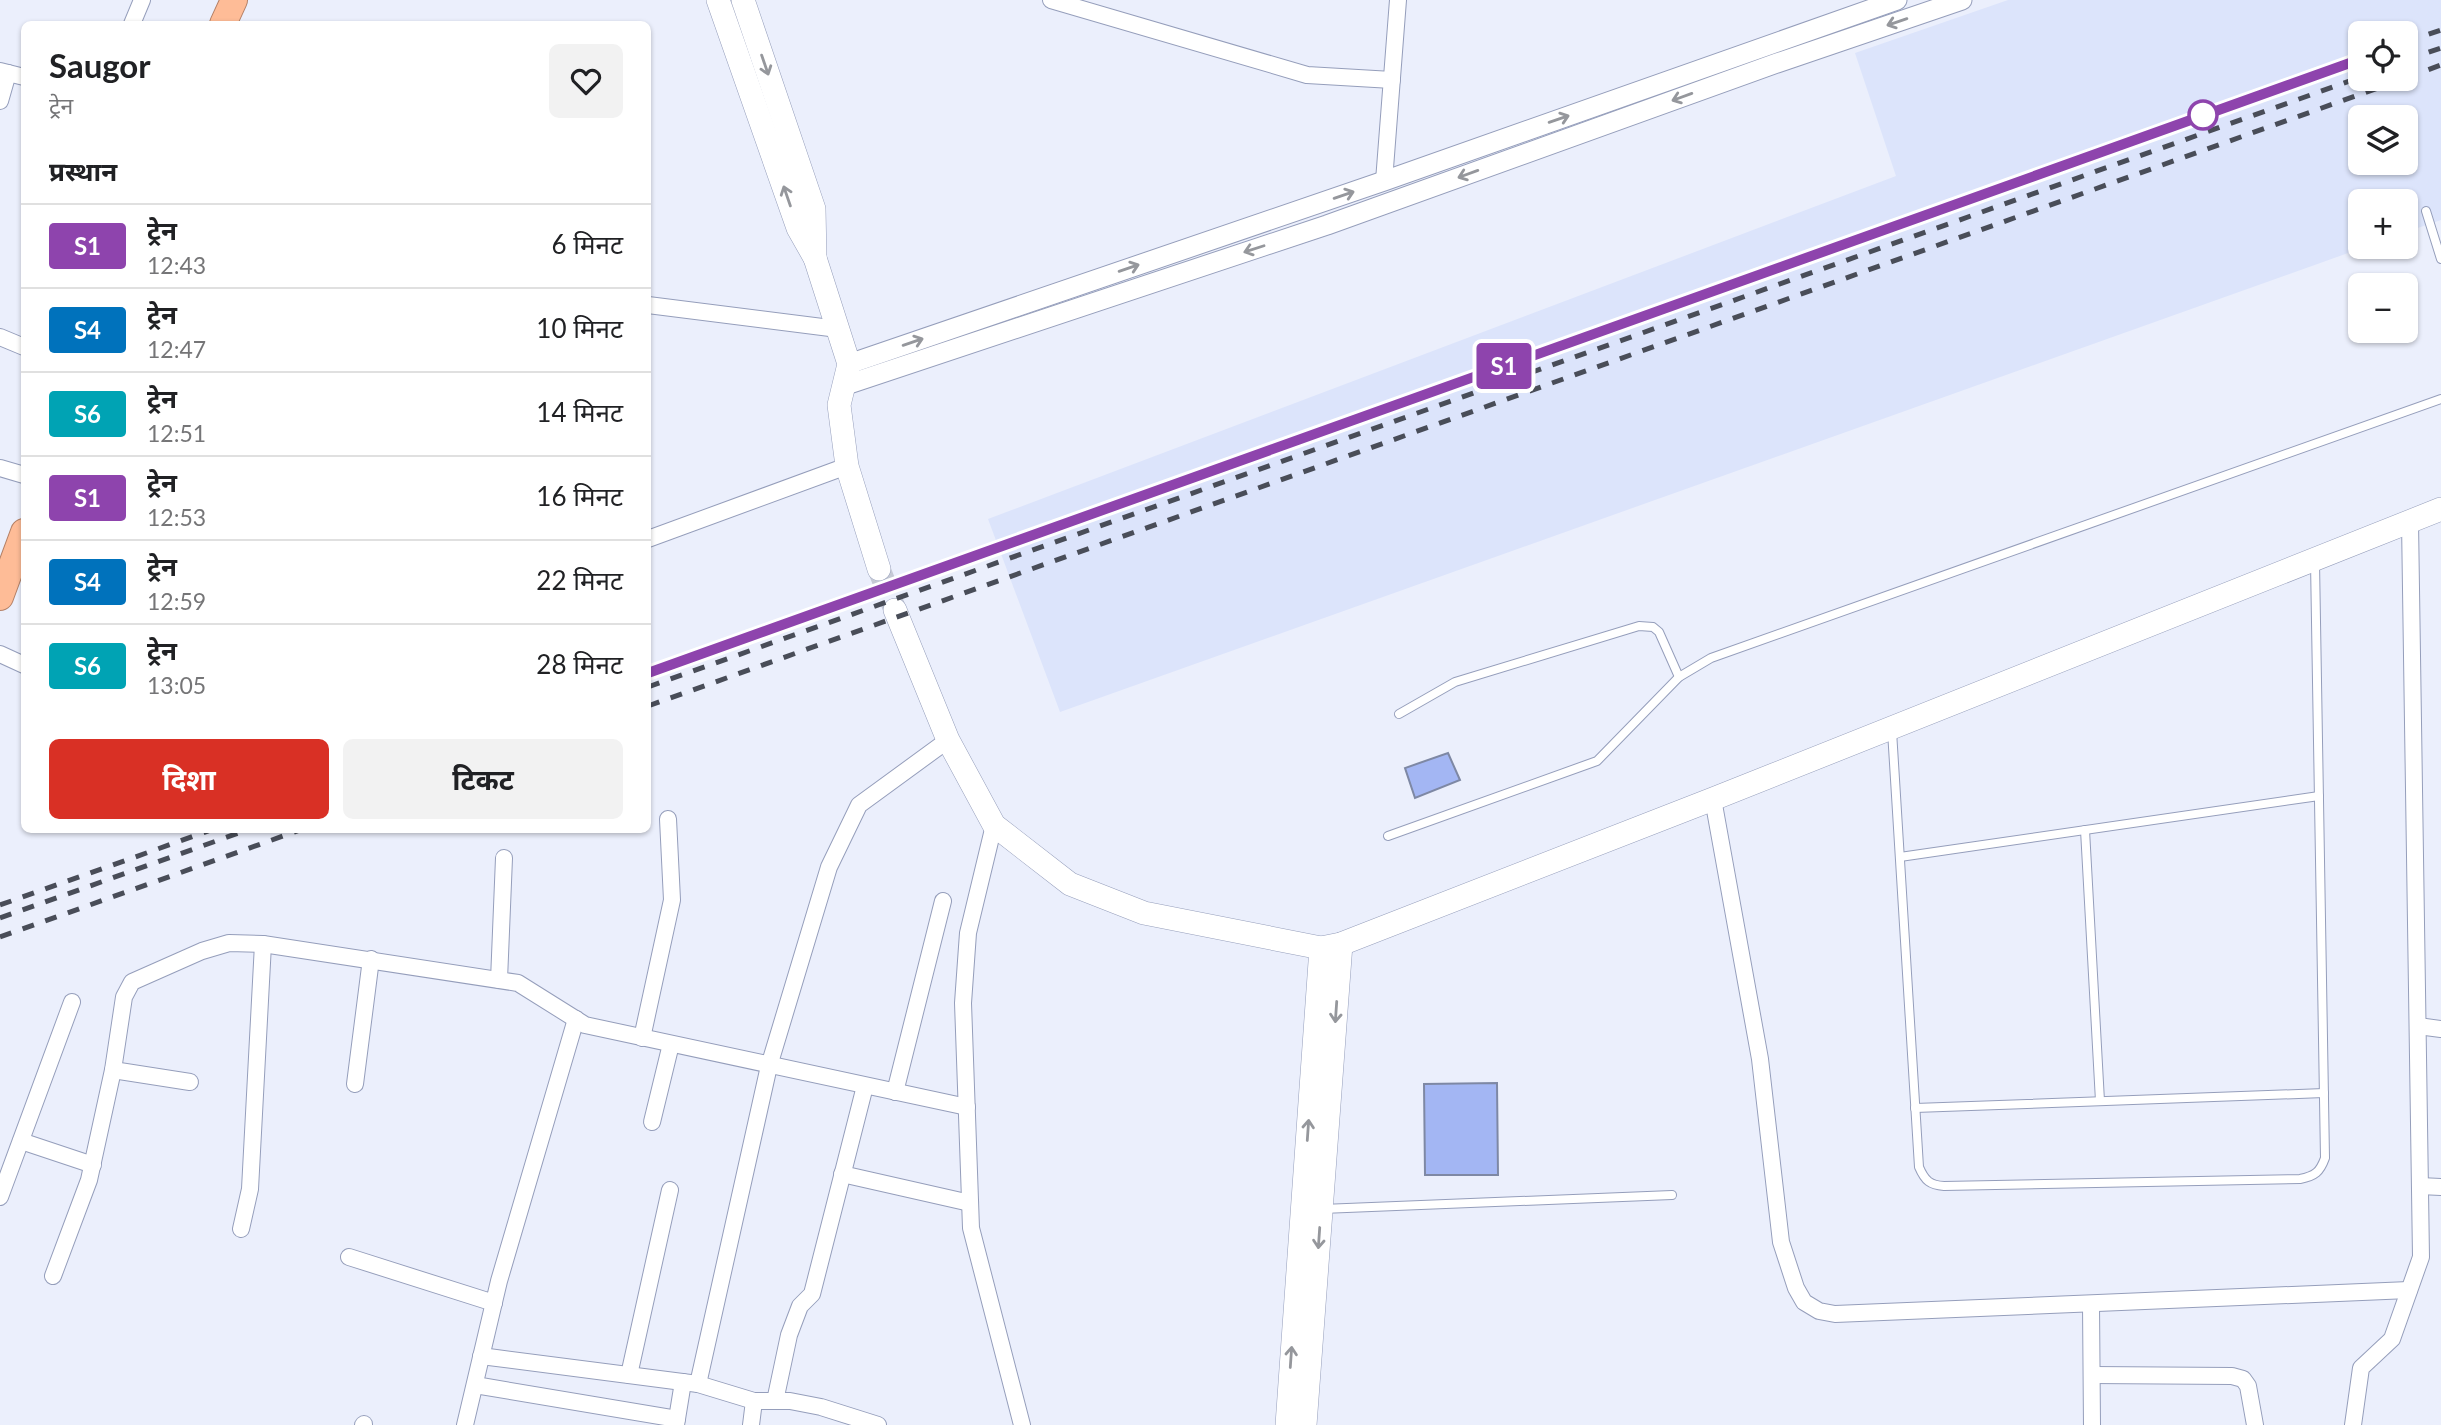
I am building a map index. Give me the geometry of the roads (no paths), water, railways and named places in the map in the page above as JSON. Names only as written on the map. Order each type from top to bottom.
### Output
[{"type":"highway","points":[[224,21],[234,0]]},
{"type":"highway","points":[[0,597],[21,539]]},
{"type":"main road","points":[[718,0],[798,228],[815,258],[849,364],[839,405],[847,466],[879,569]]},
{"type":"main road","points":[[743,0],[814,209],[815,258]]},
{"type":"main road","points":[[895,610],[948,740],[994,825],[1070,884],[1143,913],[1331,946],[1713,799],[2441,509]]},
{"type":"main road","points":[[1305,1425],[1321,1209],[1331,946]]},
{"type":"main road","points":[[1287,1425],[1331,946]]},
{"type":"street","points":[[133,21],[142,0]]},
{"type":"street","points":[[1051,0],[1307,75],[1392,80]]},
{"type":"street","points":[[1384,181],[1398,0]]},
{"type":"street","points":[[849,364],[1384,181],[1897,0]]},
{"type":"street","points":[[843,386],[1327,225],[1764,67],[1962,0]]},
{"type":"street","points":[[0,101],[4,72],[21,76]]},
{"type":"street","points":[[651,305],[838,328]]},
{"type":"street","points":[[0,337],[21,346]]},
{"type":"street","points":[[651,538],[847,466]]},
{"type":"street","points":[[0,468],[21,474]]},
{"type":"street","points":[[2353,1425],[2361,1368],[2392,1339],[2421,1257],[2410,522]]},
{"type":"street","points":[[0,654],[21,664]]},
{"type":"street","points":[[475,1385],[676,1422],[691,1383],[769,1066],[829,867],[859,805],[948,740]]},
{"type":"street","points":[[1713,799],[1760,1059],[1781,1242],[1796,1288],[1804,1302],[1819,1311],[1835,1314],[2409,1290]]},
{"type":"street","points":[[642,1038],[672,900],[668,819]]},
{"type":"street","points":[[994,825],[968,933],[964,1003],[971,1228],[1022,1425]]},
{"type":"street","points":[[499,980],[505,858]]},
{"type":"street","points":[[895,1092],[943,901]]},
{"type":"street","points":[[53,1276],[93,1165],[113,1070],[124,997],[132,982],[202,951],[229,943],[263,944],[518,983],[585,1025],[967,1107]]},
{"type":"street","points":[[241,1229],[250,1189],[263,944]]},
{"type":"street","points":[[355,1084],[371,959]]},
{"type":"street","points":[[0,1197],[72,1002]]},
{"type":"street","points":[[465,1425],[494,1303],[576,1019]]},
{"type":"street","points":[[2418,1026],[2441,1029]]},
{"type":"street","points":[[652,1122],[671,1044]]},
{"type":"street","points":[[113,1070],[190,1082]]},
{"type":"street","points":[[775,1401],[789,1335],[800,1306],[812,1294],[865,1086]]},
{"type":"street","points":[[21,1141],[93,1165]]},
{"type":"street","points":[[842,1174],[970,1203]]},
{"type":"street","points":[[2420,1186],[2441,1187]]},
{"type":"street","points":[[629,1376],[670,1190]]},
{"type":"street","points":[[349,1257],[494,1303]]},
{"type":"street","points":[[2091,1305],[2092,1425]]},
{"type":"street","points":[[481,1356],[691,1383],[754,1401],[790,1401],[821,1407],[878,1425]]},
{"type":"street","points":[[2092,1376],[2232,1376],[2243,1380],[2248,1386],[2255,1425]]},
{"type":"street","points":[[751,1425],[754,1401]]},
{"type":"lane","points":[[2426,211],[2441,259]]},
{"type":"lane","points":[[1388,836],[1597,761],[1679,677],[1711,658],[2441,399]]},
{"type":"lane","points":[[1892,728],[1919,1167],[1924,1179],[1934,1185],[2300,1179],[2315,1176],[2322,1169],[2325,1158],[2315,559]]},
{"type":"lane","points":[[1399,714],[1455,682],[1639,625],[1653,627],[1659,632],[1679,677]]},
{"type":"lane","points":[[1900,857],[2319,796]]},
{"type":"lane","points":[[2085,830],[2100,1101]]},
{"type":"lane","points":[[1915,1108],[2324,1093]]},
{"type":"lane","points":[[1321,1209],[1672,1195]]},
{"type":"tunnel","points":[[879,569],[895,610]]},
{"type":"railway","points":[[2418,38],[2441,30]]},
{"type":"railway","points":[[2418,56],[2441,48]]},
{"type":"railway","points":[[651,672],[2348,64]]},
{"type":"railway","points":[[2418,74],[2441,65]]},
{"type":"railway","points":[[651,686],[2348,82]]},
{"type":"railway","points":[[651,705],[2369,91]]},
{"type":"railway","points":[[0,905],[203,833]]},
{"type":"railway","points":[[0,918],[239,833]]},
{"type":"railway","points":[[0,937],[292,833]]},
{"type":"train","name":"S1","points":[[651,672],[2348,64]]}]
